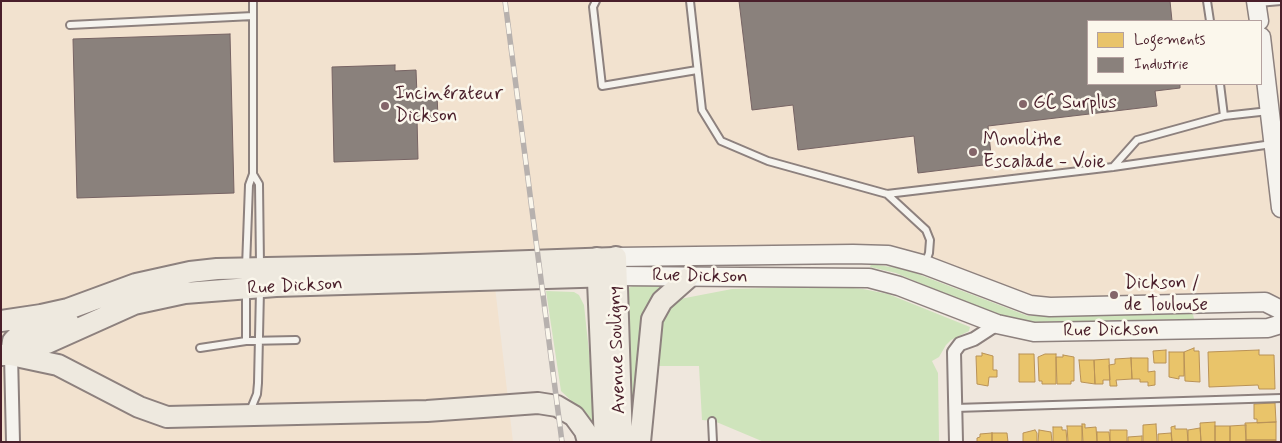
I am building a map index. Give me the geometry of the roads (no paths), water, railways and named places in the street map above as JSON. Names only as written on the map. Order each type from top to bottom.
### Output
[{"type":"main road","points":[[1257,2],[1259,20]]},
{"type":"main road","points":[[1262,57],[1263,77],[1270,111],[1281,208]]},
{"type":"main road","name":"Rue Dickson","points":[[1,321],[59,311],[155,280],[190,272],[253,278],[607,267],[853,254],[888,255],[925,265],[1030,306],[1266,302],[1281,310]]},
{"type":"main road","name":"Rue Dickson","points":[[607,267],[688,278],[833,276],[868,278],[899,286],[997,324],[1024,331],[1053,333],[1268,328],[1281,324]]},
{"type":"main road","name":"Avenue Souligny","points":[[605,442],[607,267]]},
{"type":"main road","name":"Avenue Souligny","points":[[607,267],[622,442]]},
{"type":"main road","name":"Rue Dickson","points":[[6,355],[70,334],[142,302],[253,278]]},
{"type":"main road","points":[[640,442],[652,320],[662,301],[688,278]]},
{"type":"main road","points":[[155,280],[66,322],[17,337],[6,355],[58,366],[139,407],[167,417],[246,417],[436,410],[538,403],[557,406],[574,416],[585,431],[588,442]]},
{"type":"street","points":[[956,442],[954,359],[956,347],[974,339],[997,324]]},
{"type":"street","points":[[6,355],[13,442]]},
{"type":"lane","points":[[246,417],[257,394],[260,340],[253,278],[249,185],[253,174],[253,1]]},
{"type":"lane","points":[[596,1],[593,7],[602,86],[697,70]]},
{"type":"lane","points":[[690,1],[702,110],[721,141],[768,161],[834,181],[887,194],[1113,167],[1274,144]]},
{"type":"lane","points":[[1208,1],[1210,20]]},
{"type":"lane","points":[[1257,2],[1281,1]]},
{"type":"lane","points":[[70,25],[254,16]]},
{"type":"lane","points":[[1220,85],[1224,116]]},
{"type":"lane","points":[[1113,167],[1137,140],[1224,116],[1270,111]]},
{"type":"lane","points":[[246,341],[253,278],[259,184],[253,174]]},
{"type":"lane","points":[[887,194],[926,230],[930,240],[929,253],[925,265]]},
{"type":"lane","points":[[200,348],[246,341],[296,340]]},
{"type":"lane","points":[[955,408],[1281,398]]},
{"type":"lane","points":[[712,421],[711,434],[714,442]]},
{"type":"railway","points":[[505,1],[562,442]]},
{"type":"place","name":"GC Surplus","points":[[1023,104]]},
{"type":"place","name":"Incinérateur Dickson","points":[[385,106]]},
{"type":"place","name":"Monolithe Escalade - Voie","points":[[973,152]]},
{"type":"place","name":"Dickson / de Toulouse","points":[[1114,295]]}]
